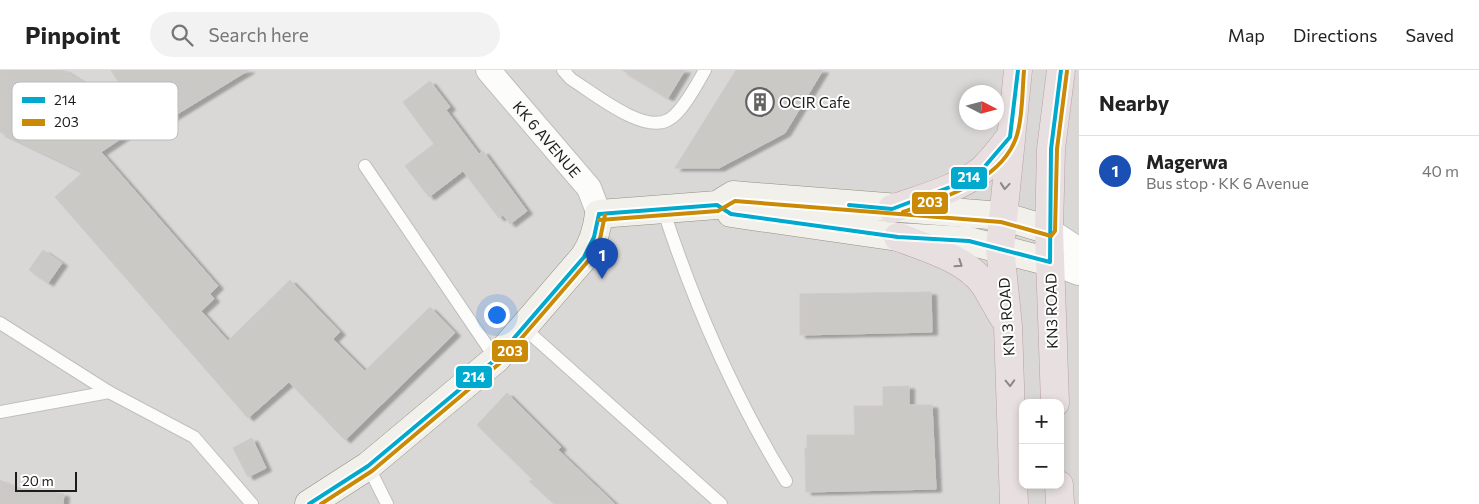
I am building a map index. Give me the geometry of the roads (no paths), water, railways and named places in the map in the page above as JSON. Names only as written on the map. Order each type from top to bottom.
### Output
[{"type":"highway","name":"KN 3 ROAD","points":[[1014,504],[1008,326],[1000,248],[1018,70]]},
{"type":"highway","name":"KN3 ROAD","points":[[1055,399],[1049,230],[1051,149],[1061,70]]},
{"type":"highway","points":[[892,209],[950,187],[980,172],[994,158],[1010,137]]},
{"type":"highway","points":[[898,237],[948,257],[966,268],[983,283],[1008,326]]},
{"type":"highway","points":[[1059,489],[1060,504]]},
{"type":"main road","points":[[309,504],[368,466],[496,359],[591,247],[599,214],[717,205],[733,195],[892,209],[1002,216],[1049,230]]},
{"type":"main road","points":[[717,205],[731,214],[898,237],[969,241],[1050,262]]},
{"type":"street","name":"KK 6 AVENUE","points":[[488,70],[589,188],[599,214]]},
{"type":"street","points":[[1049,230],[1079,250]]},
{"type":"street","points":[[1050,262],[1079,273]]},
{"type":"lane","points":[[563,70],[571,79],[636,120],[656,123],[669,120],[688,99],[705,70]]},
{"type":"lane","points":[[365,166],[496,359]]},
{"type":"lane","points":[[663,209],[683,270],[719,356],[762,442],[786,481]]},
{"type":"lane","points":[[0,324],[109,392],[194,437],[252,504]]},
{"type":"lane","points":[[524,328],[721,504]]},
{"type":"lane","points":[[0,412],[109,392]]},
{"type":"lane","points":[[368,466],[387,504]]},
{"type":"place","name":"OCIR Cafe","points":[[760,102]]},
{"type":"place","name":"Magerwa","points":[[602,279]]}]
